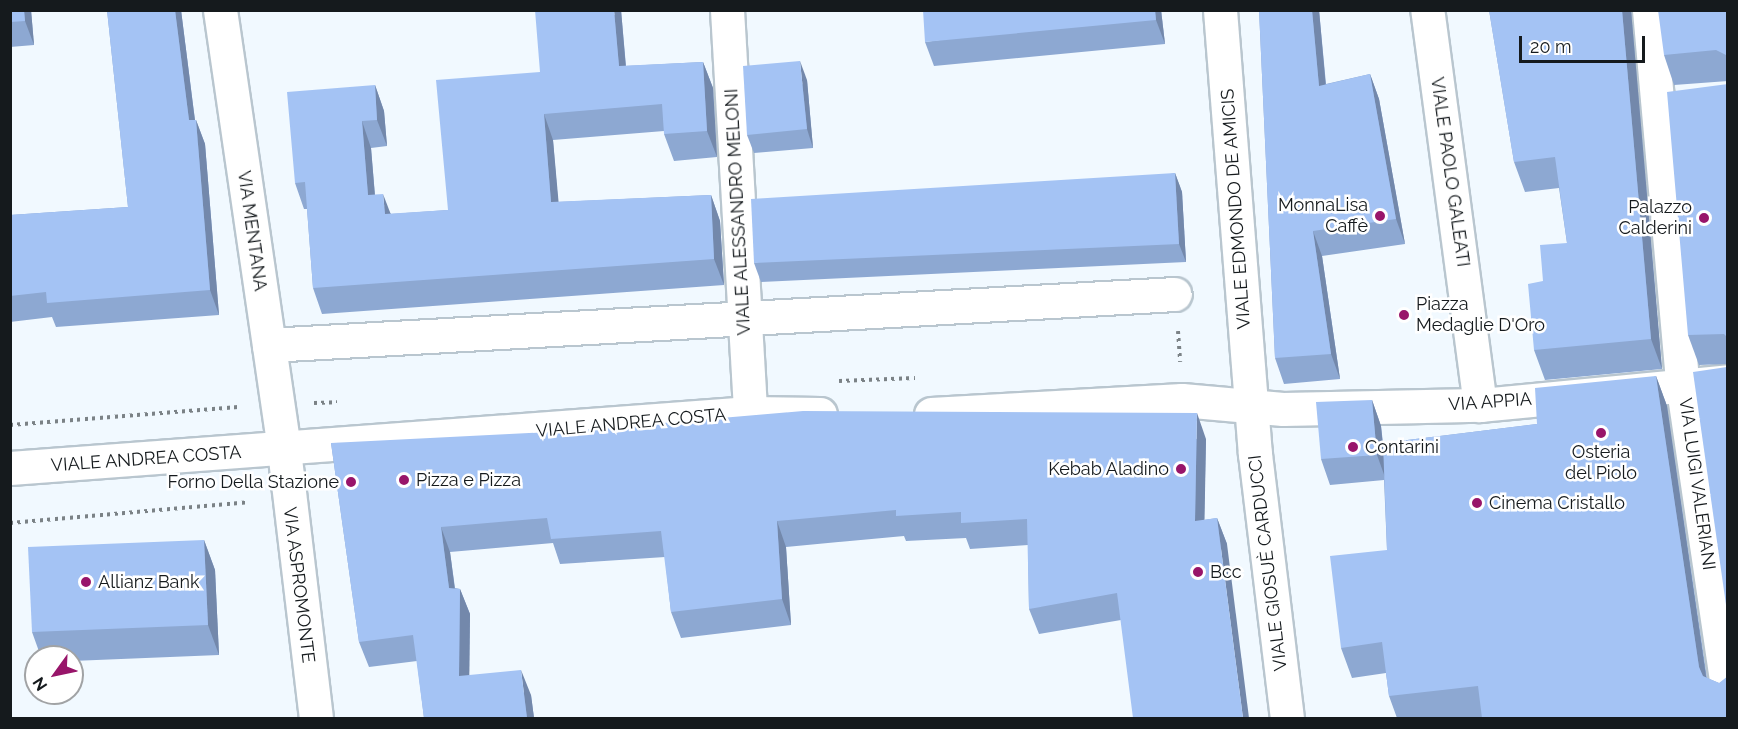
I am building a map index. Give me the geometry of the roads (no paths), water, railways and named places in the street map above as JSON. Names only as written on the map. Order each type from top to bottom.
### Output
[{"type":"street","name":"VIA MENTANA","points":[[220,10],[284,450]]},
{"type":"street","name":"VIALE ALESSANDRO MELONI","points":[[727,10],[750,413]]},
{"type":"street","name":"VIALE EDMONDO DE AMICIS","points":[[1220,10],[1251,408]]},
{"type":"street","name":"VIALE PAOLO GALEATI","points":[[1427,10],[1480,405]]},
{"type":"street","name":"VIA LUIGI VALERIANI","points":[[1649,10],[1682,382],[1728,694]]},
{"type":"street","points":[[1656,105],[1692,102]]},
{"type":"street","points":[[269,345],[744,321],[1175,294]]},
{"type":"street","name":"VIA APPIA","points":[[1251,408],[1480,405],[1682,382],[1728,381]]},
{"type":"street","points":[[895,415],[1182,400],[1251,408]]},
{"type":"street","name":"VIALE GIOSUÈ CARDUCCI","points":[[1251,408],[1287,718]]},
{"type":"street","name":"VIALE ANDREA COSTA","points":[[10,468],[284,450],[750,413],[849,414]]},
{"type":"street","name":"VIA ASPROMONTE","points":[[284,450],[316,718]]},
{"type":"place","name":"MonnaLisa Caffè","points":[[1380,216]]},
{"type":"place","name":"Palazzo Calderini","points":[[1704,218]]},
{"type":"place","name":"Piazza Medaglie D'Oro","points":[[1404,315]]},
{"type":"place","name":"Osteria del Piolo","points":[[1601,433]]},
{"type":"place","name":"Contarini","points":[[1353,447]]},
{"type":"place","name":"Kebab Aladino","points":[[1181,469]]},
{"type":"place","name":"Pizza e Pizza","points":[[404,480]]},
{"type":"place","name":"Forno Della Stazione","points":[[351,482]]},
{"type":"place","name":"Cinema Cristallo","points":[[1477,503]]},
{"type":"place","name":"Bcc","points":[[1198,572]]},
{"type":"place","name":"Allianz Bank","points":[[86,582]]}]
